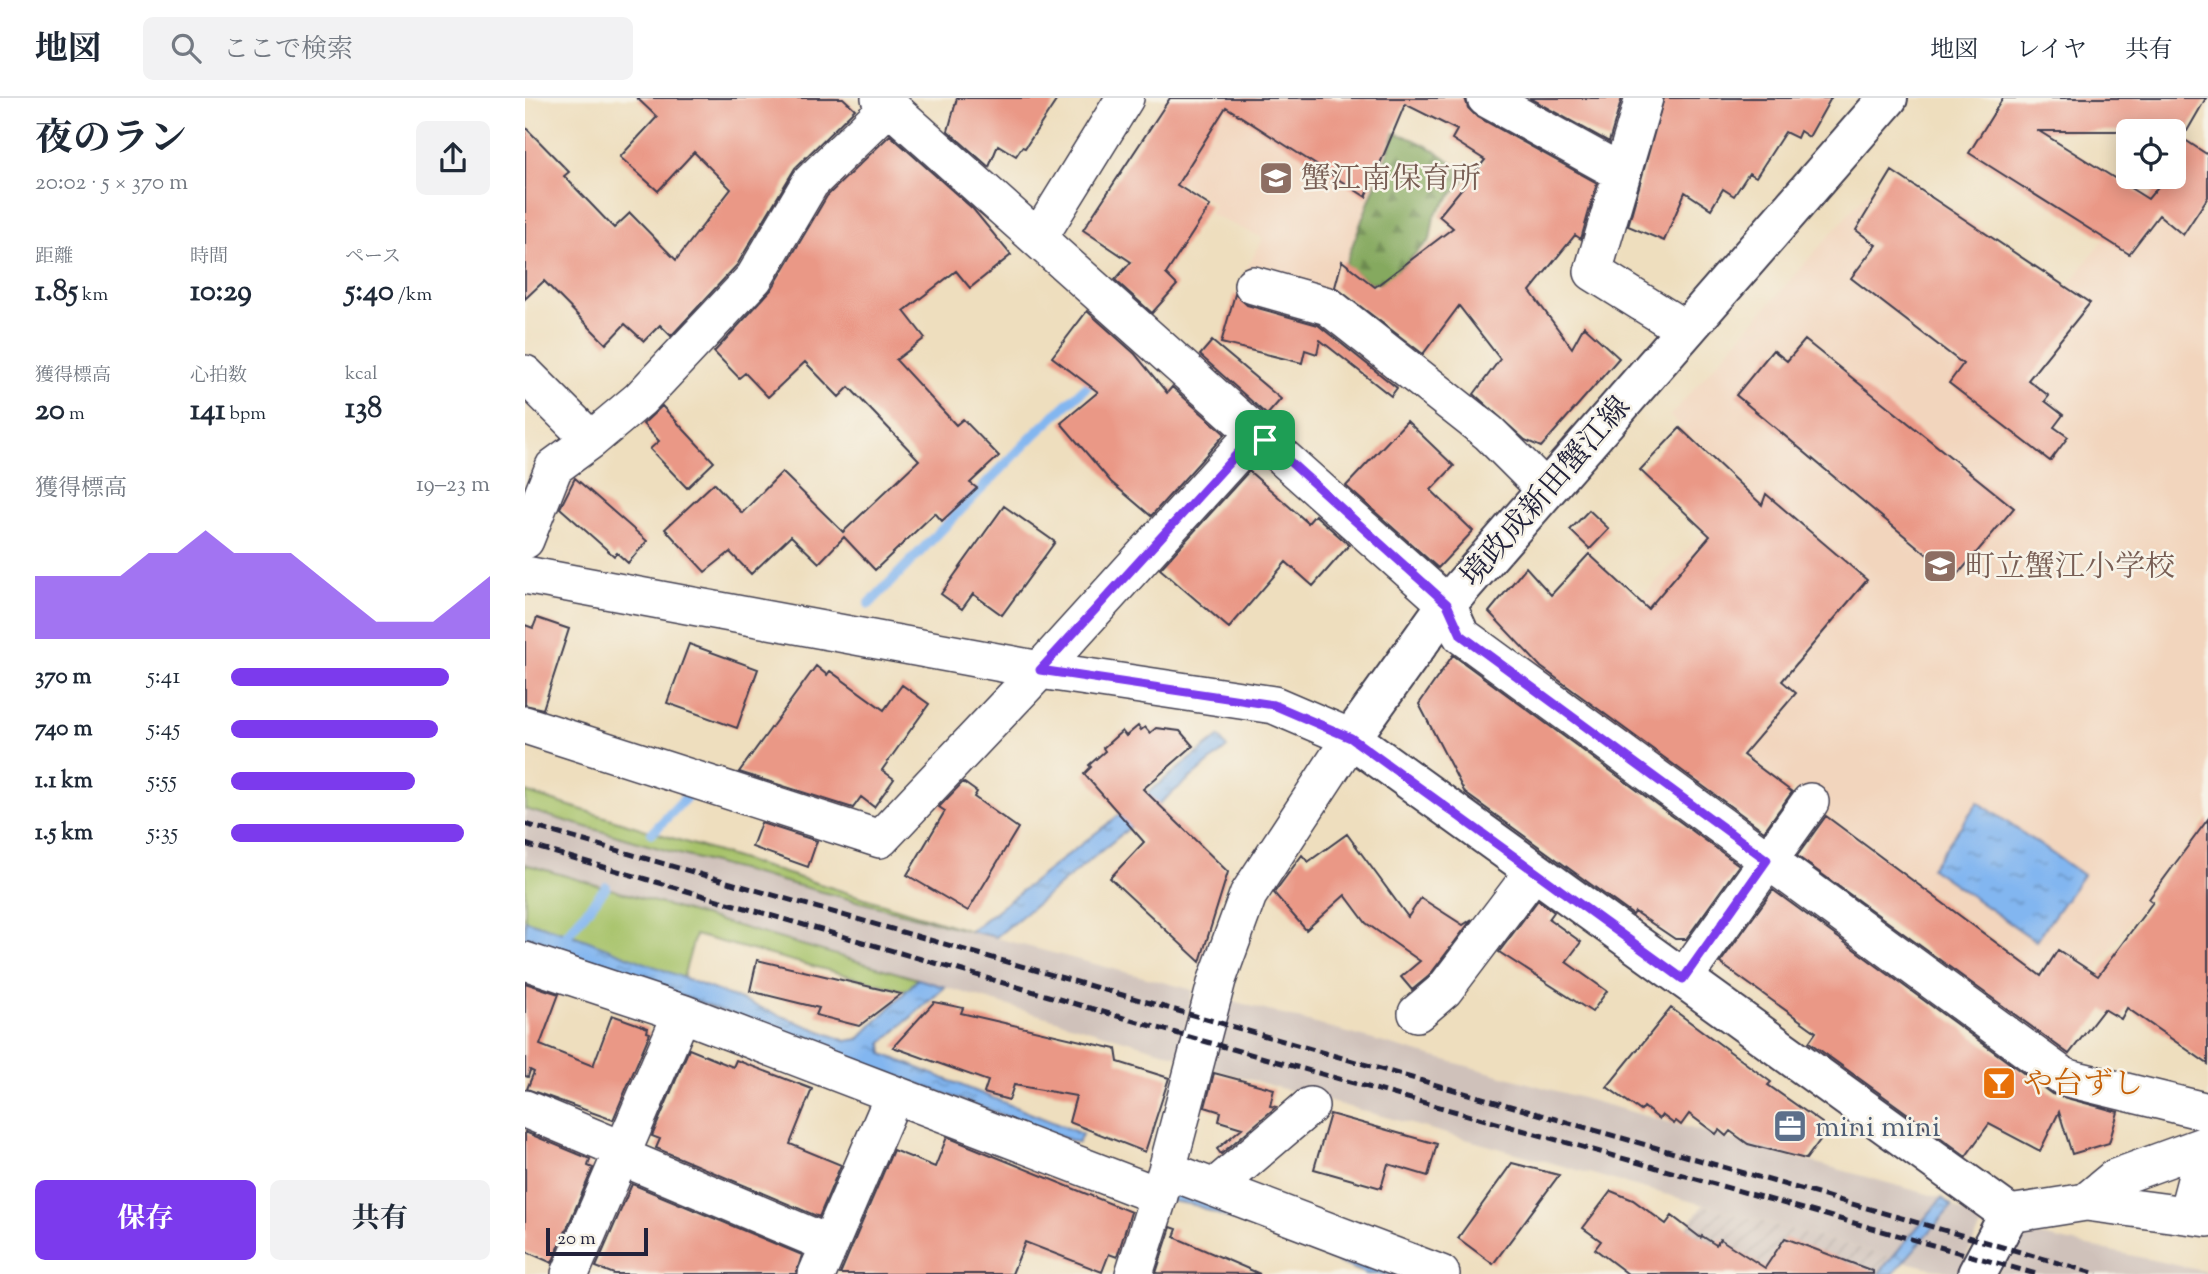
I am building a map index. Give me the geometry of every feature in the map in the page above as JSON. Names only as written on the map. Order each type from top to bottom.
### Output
[{"type":"main road","name":"境政成新田蟹江線","points":[[1351,738],[1447,604],[1888,98]]},
{"type":"main road","points":[[1351,738],[2008,1213],[1977,1274]]},
{"type":"street","points":[[1039,237],[1125,98]]},
{"type":"street","points":[[1486,98],[1622,173]]},
{"type":"street","points":[[1644,98],[1593,272],[1686,330]]},
{"type":"street","points":[[525,540],[554,467],[640,399],[754,278],[810,183],[884,102],[1039,237],[1447,604],[1461,635],[2064,1077],[2207,1134]]},
{"type":"street","points":[[1253,285],[1328,306],[1489,433],[1546,490]]},
{"type":"street","points":[[525,374],[591,440]]},
{"type":"street","points":[[525,725],[880,839],[1040,670],[1257,432]]},
{"type":"street","points":[[525,575],[1040,670],[1274,705],[1351,738],[1248,895],[1217,981],[1163,1183],[1134,1274]]},
{"type":"street","points":[[1683,979],[1810,802]]},
{"type":"street","points":[[1417,1013],[1444,990],[1534,870]]},
{"type":"street","points":[[525,961],[682,1013],[894,1095],[1163,1183],[1214,1188],[1441,1274]]},
{"type":"street","points":[[570,1274],[682,1013]]},
{"type":"street","points":[[525,1109],[622,1153],[823,1259],[894,1095]]},
{"type":"street","points":[[1214,1188],[1310,1106]]},
{"type":"street","points":[[2086,1202],[2115,1178],[2207,1134]]},
{"type":"street","points":[[2008,1213],[2086,1202],[2198,1216],[2207,1134]]},
{"type":"shaded area","name":"蟹江南保育所","points":[[1165,98],[1341,98],[1395,133],[1331,301],[1243,276],[1263,238],[1209,214],[1214,204],[1131,151]]},
{"type":"shaded area","name":"町立蟹江小学校","points":[[1890,167],[2068,286],[2141,189],[2167,189],[2208,219],[2208,815],[2103,959],[2080,1003],[1597,643],[1747,488],[1670,416]]},
{"type":"shaded area","points":[[525,809],[679,854],[1193,990],[1179,1056],[525,864]]},
{"type":"shaded area","points":[[1229,1000],[1942,1198],[1892,1257],[1208,1068]]},
{"type":"shaded area","points":[[1703,1205],[1892,1257],[1878,1274],[1652,1274]]},
{"type":"shaded area","points":[[1952,1206],[1983,1223],[1958,1274],[1905,1262]]},
{"type":"shaded area","points":[[2028,1233],[2208,1274],[1997,1274],[2016,1240]]},
{"type":"green space","points":[[1395,133],[1444,157],[1460,172],[1464,180],[1434,216],[1430,240],[1384,283],[1370,283],[1345,265]]},
{"type":"green space","points":[[525,792],[970,931],[679,854],[525,809]]},
{"type":"green space","points":[[525,864],[918,979],[906,991],[695,935],[683,978],[525,920]]},
{"type":"water","points":[[1219,737],[1227,748],[996,937],[970,931]]},
{"type":"water","points":[[1978,802],[2083,875],[2036,941],[1931,868]]},
{"type":"water","points":[[525,920],[581,938],[846,1041],[859,1039],[918,979],[945,987],[882,1043],[883,1054],[1082,1134],[1078,1143],[525,938]]},
{"type":"water","points":[[1177,1185],[1403,1274],[1367,1274],[1195,1205],[1171,1201]]},
{"type":"water","points":[[1942,1198],[1952,1206],[1893,1274],[1878,1274]]},
{"type":"building","points":[[637,98],[843,98],[855,109],[795,168],[737,265],[671,336],[660,325],[644,341],[625,324],[606,344],[544,281],[525,299],[525,127],[569,172],[564,176],[614,228],[630,213],[676,260],[731,189],[694,152],[658,191],[620,157],[657,117]]},
{"type":"building","points":[[957,98],[1058,98],[1025,148],[1022,147],[1016,156],[998,145],[989,167],[948,131]]},
{"type":"building","points":[[1170,98],[1465,98],[1468,108],[1476,116],[1597,183],[1581,239],[1575,235],[1530,291],[1572,348],[1584,326],[1619,358],[1541,447],[1525,440],[1474,394],[1500,359],[1459,306],[1423,354],[1335,287],[1342,261],[1375,287],[1453,228],[1439,216],[1485,160],[1452,139],[1457,130],[1405,104],[1366,197],[1226,107],[1177,185],[1210,206],[1166,274],[1177,285],[1152,313],[1115,280],[1131,262],[1083,230]]},
{"type":"building","points":[[1529,98],[1622,98],[1609,142]]},
{"type":"building","points":[[1664,98],[1831,98],[1809,137],[1800,131],[1797,138],[1785,132],[1756,177],[1749,173],[1734,196],[1723,189],[1711,209],[1685,192],[1664,241],[1628,226]]},
{"type":"building","points":[[2003,98],[2206,98],[2187,131],[2186,119],[2116,119],[2116,131],[2039,131],[2116,179],[2116,189],[2132,189],[2148,199],[2156,189],[2186,189],[2186,141],[2208,155],[2208,197],[2183,235],[2159,215],[2129,254],[1969,153]]},
{"type":"building","points":[[890,135],[973,209],[1011,255],[970,288],[956,271],[904,311],[925,338],[896,360],[956,425],[963,419],[999,456],[970,483],[977,488],[942,521],[935,513],[875,570],[844,537],[819,563],[791,536],[751,574],[730,552],[705,572],[665,529],[714,483],[742,513],[782,472],[843,532],[919,460],[849,387],[839,397],[805,362],[768,397],[745,373],[739,378],[714,352],[772,289],[827,196]]},
{"type":"building","points":[[1892,171],[2090,303],[2028,380],[2049,396],[2045,401],[2063,415],[2054,427],[2068,437],[2050,461],[1949,383],[1963,364],[1851,278],[1876,245],[1856,230]]},
{"type":"building","points":[[1235,294],[1247,305],[1318,325],[1397,388],[1391,396],[1320,340],[1317,354],[1305,350],[1302,363],[1221,343]]},
{"type":"building","points":[[1087,311],[1135,354],[1167,393],[1172,387],[1225,434],[1151,516],[1111,482],[1061,423],[1098,392],[1052,357]]},
{"type":"building","points":[[1805,340],[2014,508],[1955,578],[1736,395],[1773,350],[1787,361]]},
{"type":"building","points":[[1212,341],[1281,399],[1267,415],[1200,355]]},
{"type":"building","points":[[662,406],[714,462],[687,488],[650,449],[659,441],[643,424]]},
{"type":"building","points":[[1407,421],[1454,466],[1431,490],[1473,531],[1438,568],[1346,486]]},
{"type":"building","points":[[1680,428],[1762,505],[1766,494],[1867,580],[1782,681],[1796,693],[1743,755],[1792,792],[1764,831],[1541,667],[1489,612],[1526,567],[1551,595],[1589,554],[1648,609],[1710,536],[1640,470]]},
{"type":"building","points":[[1249,471],[1308,523],[1315,515],[1349,545],[1313,586],[1286,562],[1229,628],[1160,569]]},
{"type":"building","points":[[575,478],[647,541],[628,563],[617,553],[614,556],[560,508]]},
{"type":"building","points":[[1004,506],[1055,542],[1002,615],[973,594],[962,609],[941,594]]},
{"type":"building","points":[[1589,510],[1609,529],[1590,549],[1570,530]]},
{"type":"building","points":[[537,618],[569,629],[543,709],[525,705],[525,625],[533,628]]},
{"type":"building","points":[[689,644],[758,669],[737,728],[667,703]]},
{"type":"building","points":[[1453,655],[1739,865],[1686,939],[1675,939],[1635,912],[1633,915],[1465,793],[1419,704]]},
{"type":"building","points":[[816,666],[827,675],[830,671],[884,710],[902,685],[929,704],[882,770],[894,779],[874,807],[861,797],[853,808],[739,772]]},
{"type":"building","points":[[1138,726],[1141,730],[1145,727],[1150,733],[1156,728],[1180,731],[1193,746],[1143,789],[1228,872],[1200,962],[1110,878],[1144,842],[1084,774],[1091,767],[1089,765],[1105,751],[1103,748],[1122,731],[1126,736]]},
{"type":"building","points":[[963,782],[977,792],[974,797],[1018,828],[968,911],[907,875],[945,811],[939,807]]},
{"type":"building","points":[[1826,816],[2041,976],[2058,950],[2098,976],[2153,902],[2149,899],[2208,819],[2208,1064],[2127,1008],[2121,1019],[2104,1009],[2069,1054],[1797,856]]},
{"type":"building","points":[[761,823],[817,841],[808,867],[752,847]]},
{"type":"building","points":[[1347,834],[1408,917],[1421,898],[1463,925],[1472,919],[1429,976],[1412,990],[1401,977],[1420,961],[1366,923],[1345,895],[1306,930],[1274,893],[1302,855],[1308,862]]},
{"type":"building","points":[[1773,890],[2052,1094],[2118,1112],[2109,1143],[2072,1154],[2059,1112],[2040,1151],[1989,1124],[1966,1156],[1809,1042],[1816,1032],[1720,963]]},
{"type":"building","points":[[1538,900],[1554,912],[1549,919],[1581,942],[1566,962],[1607,991],[1592,1012],[1499,952]]},
{"type":"building","points":[[757,960],[901,994],[859,1026],[816,1015],[819,1008],[750,991]]},
{"type":"building","points":[[525,983],[559,994],[540,1045],[593,1066],[612,1015],[648,1028],[647,1032],[650,1033],[613,1120],[527,1089],[534,1072],[530,1070],[528,1077],[525,1076]]},
{"type":"building","points":[[934,1002],[963,1008],[961,1013],[1116,1049],[1118,1062],[1169,1078],[1145,1152],[1069,1122],[1076,1096],[1014,1085],[1009,1100],[984,1093],[988,1081],[893,1047]]},
{"type":"building","points":[[1671,1008],[1771,1082],[1768,1085],[1822,1123],[1823,1136],[1806,1159],[1748,1144],[1730,1131],[1726,1136],[1719,1130],[1716,1134],[1689,1114],[1681,1125],[1676,1121],[1674,1124],[1662,1115],[1659,1119],[1644,1107],[1641,1111],[1607,1087]]},
{"type":"building","points":[[689,1049],[733,1067],[736,1060],[812,1089],[790,1144],[841,1165],[819,1217],[656,1148],[660,1139],[652,1136]]},
{"type":"building","points":[[1214,1073],[1274,1089],[1270,1106],[1276,1107],[1221,1154],[1217,1149],[1242,1128],[1219,1121],[1221,1112],[1205,1107]]},
{"type":"building","points":[[1330,1114],[1437,1144],[1428,1176],[1388,1164],[1381,1188],[1314,1169]]},
{"type":"building","points":[[525,1132],[590,1159],[588,1166],[593,1168],[552,1263],[525,1251]]},
{"type":"building","points":[[947,1137],[1131,1212],[1117,1257],[1109,1254],[1102,1272],[1025,1242],[1012,1274],[840,1274],[893,1150],[935,1167]]},
{"type":"building","points":[[1512,1163],[1559,1175],[1493,1264],[1458,1238]]},
{"type":"building","points":[[632,1184],[802,1255],[796,1274],[614,1274],[596,1267]]},
{"type":"building","points":[[1611,1191],[1633,1200],[1666,1224],[1672,1216],[1701,1238],[1702,1236],[1716,1245],[1720,1239],[1765,1268],[1785,1238],[1873,1271],[1873,1274],[1628,1274],[1595,1249],[1601,1241],[1583,1228]]},
{"type":"building","points":[[1171,1227],[1177,1229],[1174,1237],[1260,1274],[1156,1273]]},
{"type":"waterway","points":[[869,604],[1036,433],[1099,375]]},
{"type":"waterway","points":[[652,833],[692,791]]},
{"type":"waterway","points":[[562,941],[606,887]]},
{"type":"railway","points":[[525,824],[2097,1274]]},
{"type":"railway","points":[[525,844],[1200,1040],[2036,1274]]},
{"type":"place","name":"蟹江南保育所","points":[[1276,178]]},
{"type":"place","name":"町立蟹江小学校","points":[[1940,566]]},
{"type":"place","name":"や台ずし","points":[[1999,1083]]},
{"type":"place","name":"mini mini","points":[[1790,1126]]},
{"type":"route","points":[[1257,432],[1265,440],[1447,604],[1461,635],[1767,860],[1683,979],[1351,738],[1274,705],[1040,670],[1257,432]]}]
